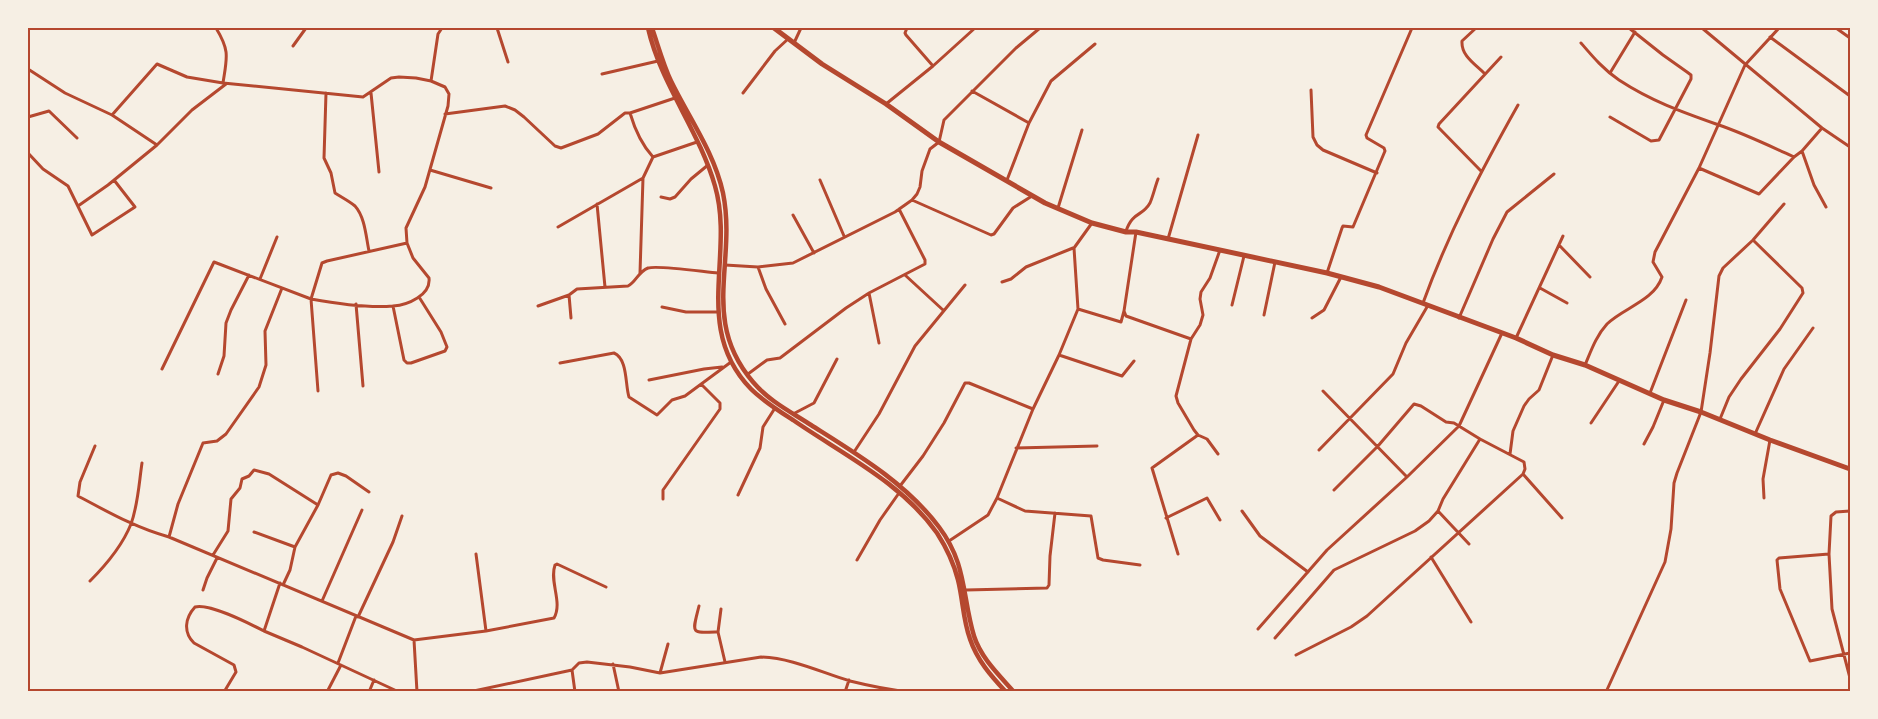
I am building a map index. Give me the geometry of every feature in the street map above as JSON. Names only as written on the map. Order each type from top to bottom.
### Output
[{"type":"highway","points":[[774,28],[794,44],[886,104],[939,142],[1033,196],[1092,223],[1126,232],[1136,232],[1275,261],[1379,287],[1516,338],[1553,355],[1585,365],[1664,400],[1701,412],[1850,469]]},
{"type":"main road","points":[[648,28],[658,61],[708,166],[715,186],[720,209],[721,236],[718,273],[718,312],[725,346],[732,361],[752,390],[775,408],[870,470],[924,516],[946,548],[958,579],[969,638],[974,650],[991,675],[1006,692]]},
{"type":"main road","points":[[652,28],[670,79],[707,150],[720,185],[726,221],[723,305],[726,330],[733,350],[747,375],[763,393],[853,452],[917,500],[949,541],[961,568],[974,636],[980,648],[997,673],[1014,692]]},
{"type":"street","points":[[78,206],[114,180],[225,83],[226,51],[224,42],[216,28]]},
{"type":"street","points":[[293,46],[306,28]]},
{"type":"street","points":[[431,81],[438,34],[442,28]]},
{"type":"street","points":[[497,28],[508,62]]},
{"type":"street","points":[[794,44],[802,28]]},
{"type":"street","points":[[906,28],[906,36],[933,66]]},
{"type":"street","points":[[886,104],[933,66],[975,28]]},
{"type":"street","points":[[725,265],[758,267],[793,262],[899,210],[917,194],[922,171],[930,149],[939,142],[944,120],[972,91],[1040,28]]},
{"type":"street","points":[[1327,273],[1342,228],[1344,226],[1353,227],[1385,151],[1384,148],[1367,138],[1366,135],[1412,28]]},
{"type":"street","points":[[1476,28],[1462,41],[1462,48],[1463,53],[1485,74]]},
{"type":"street","points":[[1610,117],[1652,141],[1659,140],[1690,82],[1691,75],[1629,28]]},
{"type":"street","points":[[1702,28],[1822,128],[1850,147]]},
{"type":"street","points":[[1585,365],[1597,336],[1608,323],[1650,294],[1660,283],[1662,277],[1653,262],[1655,252],[1699,168],[1745,64],[1779,28]]},
{"type":"street","points":[[1836,28],[1850,38]]},
{"type":"street","points":[[1610,73],[1635,32]]},
{"type":"street","points":[[1770,37],[1850,96]]},
{"type":"street","points":[[743,93],[775,50],[788,39]]},
{"type":"street","points":[[1581,43],[1599,64],[1610,73],[1651,99],[1674,110],[1718,124],[1763,142],[1794,157]]},
{"type":"street","points":[[1007,180],[1028,123],[1051,81],[1095,44]]},
{"type":"street","points":[[1481,171],[1438,127],[1501,57]]},
{"type":"street","points":[[602,74],[658,61]]},
{"type":"street","points":[[112,115],[157,64],[188,77],[225,83],[363,97],[385,82],[398,77],[431,81],[448,90],[449,94],[425,187],[406,228],[407,243],[413,258],[429,278],[428,288],[419,297],[393,306],[327,302],[311,299],[215,262],[162,369]]},
{"type":"street","points":[[28,69],[65,93],[112,115],[157,144]]},
{"type":"street","points":[[1311,90],[1313,137],[1317,145],[1323,150],[1377,172]]},
{"type":"street","points":[[972,91],[1028,123]]},
{"type":"street","points":[[326,93],[325,162],[331,172],[335,193],[354,205],[362,217],[370,251]]},
{"type":"street","points":[[371,93],[379,172]]},
{"type":"street","points":[[445,114],[505,106],[515,110],[555,146],[561,148],[598,134],[625,113],[630,114],[675,98]]},
{"type":"street","points":[[1319,450],[1393,374],[1425,305],[1437,263],[1481,171],[1518,105]]},
{"type":"street","points":[[28,117],[49,112],[77,138]]},
{"type":"street","points":[[630,114],[644,148],[652,157]]},
{"type":"street","points":[[1699,168],[1759,194],[1822,128]]},
{"type":"street","points":[[1058,209],[1082,130]]},
{"type":"street","points":[[1168,239],[1198,135]]},
{"type":"street","points":[[640,273],[643,178],[652,157],[697,142]]},
{"type":"street","points":[[1802,150],[1814,185],[1826,208]]},
{"type":"street","points":[[28,153],[43,169],[68,186],[92,235],[135,207],[114,180]]},
{"type":"street","points":[[660,197],[674,197],[691,179],[708,166]]},
{"type":"street","points":[[430,170],[491,188]]},
{"type":"street","points":[[1459,318],[1493,238],[1507,212],[1554,174]]},
{"type":"street","points":[[558,227],[643,178]]},
{"type":"street","points":[[1126,232],[1130,221],[1145,210],[1150,203],[1158,179]]},
{"type":"street","points":[[820,180],[844,236]]},
{"type":"street","points":[[912,200],[992,235],[1013,208],[1033,196]]},
{"type":"street","points":[[597,204],[605,286]]},
{"type":"street","points":[[1606,692],[1665,562],[1671,529],[1674,483],[1701,412],[1719,276],[1723,268],[1753,240],[1784,204]]},
{"type":"street","points":[[747,375],[768,360],[780,358],[869,293],[926,262],[899,210]]},
{"type":"street","points":[[793,215],[814,253]]},
{"type":"street","points":[[1002,282],[1011,279],[1026,267],[1074,248],[1092,223]]},
{"type":"street","points":[[1078,309],[1121,322],[1136,232]]},
{"type":"street","points":[[1516,338],[1563,236]]},
{"type":"street","points":[[260,279],[277,237]]},
{"type":"street","points":[[1720,420],[1729,397],[1780,329],[1803,293],[1802,288],[1753,240]]},
{"type":"street","points":[[318,391],[311,299],[320,267],[324,262],[407,243]]},
{"type":"street","points":[[1559,245],[1590,277]]},
{"type":"street","points":[[949,541],[984,518],[997,498],[1016,448],[1059,355],[1078,309],[1074,248]]},
{"type":"street","points":[[1218,454],[1207,439],[1198,435],[1178,403],[1176,396],[1191,339],[1200,325],[1203,315],[1200,299],[1201,292],[1210,278],[1220,250]]},
{"type":"street","points":[[1232,305],[1245,255]]},
{"type":"street","points":[[1264,315],[1275,261]]},
{"type":"street","points":[[758,267],[766,289],[785,324]]},
{"type":"street","points":[[538,306],[569,295],[577,289],[631,285],[640,273],[652,268],[718,273]]},
{"type":"street","points":[[218,374],[224,356],[226,323],[249,275]]},
{"type":"street","points":[[905,275],[943,310]]},
{"type":"street","points":[[1312,318],[1324,310],[1341,277]]},
{"type":"street","points":[[853,452],[883,406],[915,346],[965,285]]},
{"type":"street","points":[[169,537],[178,504],[203,443],[217,441],[226,434],[259,387],[266,365],[266,330],[282,288]]},
{"type":"street","points":[[1540,288],[1567,303]]},
{"type":"street","points":[[869,293],[879,343]]},
{"type":"street","points":[[569,295],[572,318]]},
{"type":"street","points":[[393,306],[404,360],[407,363],[445,352],[447,347],[441,332],[419,297]]},
{"type":"street","points":[[1650,393],[1686,300]]},
{"type":"street","points":[[356,304],[364,386]]},
{"type":"street","points":[[662,307],[686,312],[718,312]]},
{"type":"street","points":[[1124,311],[1126,316],[1191,339]]},
{"type":"street","points":[[1755,434],[1784,369],[1813,328]]},
{"type":"street","points":[[1258,628],[1327,550],[1407,477],[1459,426],[1502,334]]},
{"type":"street","points":[[560,363],[617,354],[624,372],[629,398],[657,415],[672,400],[685,396],[732,361]]},
{"type":"street","points":[[1059,355],[1122,376],[1134,360]]},
{"type":"street","points":[[1510,454],[1513,431],[1524,406],[1538,390],[1553,355]]},
{"type":"street","points":[[793,414],[814,403],[837,359]]},
{"type":"street","points":[[649,380],[724,367]]},
{"type":"street","points":[[1591,423],[1619,380]]},
{"type":"street","points":[[900,486],[923,456],[944,423],[965,383],[1033,410]]},
{"type":"street","points":[[663,499],[663,490],[720,409],[720,403],[701,384]]},
{"type":"street","points":[[1323,391],[1407,477]]},
{"type":"street","points":[[1644,444],[1664,400]]},
{"type":"street","points":[[1296,655],[1359,622],[1523,474],[1526,469],[1524,462],[1454,423],[1446,422],[1421,406],[1414,404],[1378,446],[1334,490]]},
{"type":"street","points":[[738,495],[760,448],[763,428],[775,408]]},
{"type":"street","points":[[1178,554],[1152,468],[1198,435]]},
{"type":"street","points":[[1275,638],[1334,570],[1415,531],[1429,521],[1438,511],[1443,499],[1480,439]]},
{"type":"street","points":[[1764,498],[1763,479],[1770,440]]},
{"type":"street","points":[[95,446],[80,482],[78,496],[145,531],[169,537],[414,640],[486,631],[554,618],[557,610],[553,571],[555,565],[606,587]]},
{"type":"street","points":[[1016,448],[1097,446]]},
{"type":"street","points":[[90,581],[104,567],[131,524],[142,463]]},
{"type":"street","points":[[203,590],[215,556],[228,531],[231,499],[240,488],[242,479],[249,476],[254,470],[269,474],[318,505]]},
{"type":"street","points":[[264,631],[281,584],[290,570],[294,547],[318,505],[332,475],[338,473],[346,476],[369,492]]},
{"type":"street","points":[[1523,474],[1562,518]]},
{"type":"street","points":[[857,560],[880,520],[899,493]]},
{"type":"street","points":[[997,498],[1020,510],[1091,516],[1098,558],[1140,565]]},
{"type":"street","points":[[1166,518],[1207,498],[1220,520]]},
{"type":"street","points":[[322,601],[362,510]]},
{"type":"street","points":[[1242,511],[1260,536],[1308,572]]},
{"type":"street","points":[[1438,511],[1469,544]]},
{"type":"street","points":[[1850,511],[1836,512],[1831,516],[1829,554],[1832,609],[1850,678]]},
{"type":"street","points":[[966,590],[1047,588],[1049,585],[1051,535],[1055,514]]},
{"type":"street","points":[[327,692],[357,617],[393,542],[402,516]]},
{"type":"street","points":[[254,532],[294,547]]},
{"type":"street","points":[[476,554],[486,631]]},
{"type":"street","points":[[1829,554],[1779,558],[1777,560],[1780,589],[1810,661],[1850,653]]},
{"type":"street","points":[[1431,558],[1471,622]]},
{"type":"street","points":[[224,692],[236,672],[234,665],[188,638],[186,624],[190,612],[195,607],[204,606],[238,619],[399,692]]},
{"type":"street","points":[[699,606],[694,626],[695,630],[698,633],[718,632]]},
{"type":"street","points":[[721,609],[718,632],[725,662]]},
{"type":"street","points":[[414,640],[417,692]]},
{"type":"street","points":[[660,673],[668,644]]},
{"type":"street","points":[[469,692],[572,670],[579,663],[587,662],[613,664],[660,673],[761,657],[797,662],[849,680],[891,691],[910,692]]},
{"type":"street","points":[[613,664],[619,692]]},
{"type":"street","points":[[572,670],[576,692]]},
{"type":"street","points":[[369,692],[374,680]]},
{"type":"street","points":[[845,692],[849,680]]}]
